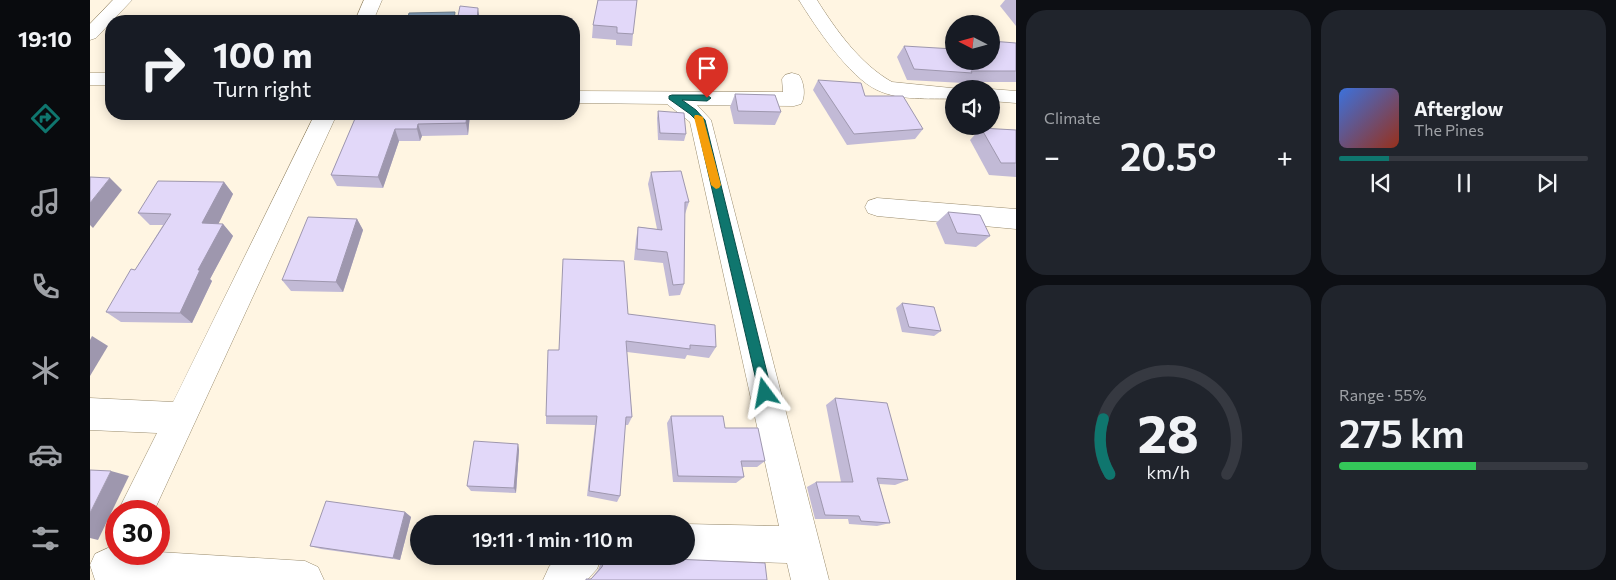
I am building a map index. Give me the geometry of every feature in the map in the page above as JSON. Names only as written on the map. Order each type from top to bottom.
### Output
[{"type":"street","points":[[108,15],[123,0]]},
{"type":"street","points":[[367,15],[373,0]]},
{"type":"street","points":[[808,0],[828,30],[872,79],[894,88],[945,92]]},
{"type":"street","points":[[90,34],[105,19]]},
{"type":"street","points":[[90,79],[105,79]]},
{"type":"street","points":[[580,97],[794,99],[792,79]]},
{"type":"street","points":[[1000,96],[1016,97]]},
{"type":"street","points":[[672,98],[693,112],[700,120],[810,580]]},
{"type":"street","points":[[141,500],[323,120]]},
{"type":"street","points":[[877,207],[1016,219]]},
{"type":"street","points":[[90,414],[182,418]]},
{"type":"street","points":[[695,542],[802,545]]},
{"type":"street","points":[[562,580],[576,565]]},
{"type":"street","points":[[108,566],[305,580]]},
{"type":"water","points":[[455,12],[455,15],[408,15],[409,13]]},
{"type":"building","points":[[598,0],[637,0],[633,34],[617,33],[617,27],[593,25]]},
{"type":"building","points":[[460,6],[478,8],[477,15],[458,15]]},
{"type":"building","points":[[1000,42],[1016,43],[1016,71],[971,71],[972,73],[914,69],[904,46],[945,48],[945,70],[1000,70]]},
{"type":"building","points":[[818,80],[861,83],[865,96],[903,96],[923,129],[854,134]]},
{"type":"building","points":[[735,94],[775,95],[781,112],[738,111]]},
{"type":"building","points":[[658,111],[684,113],[686,134],[660,133]]},
{"type":"building","points":[[354,120],[466,120],[466,123],[418,124],[417,129],[395,129],[378,177],[331,175]]},
{"type":"building","points":[[1000,129],[1016,130],[1016,163],[1001,163],[985,135],[1000,135]]},
{"type":"building","points":[[681,171],[689,202],[685,202],[684,284],[673,285],[667,252],[637,249],[638,227],[662,230],[651,172]]},
{"type":"building","points":[[90,177],[110,178],[90,203]]},
{"type":"building","points":[[158,181],[224,182],[202,223],[223,224],[198,270],[200,270],[180,313],[106,312],[131,269],[135,270],[171,214],[138,213]]},
{"type":"building","points":[[948,212],[980,215],[990,236],[957,233]]},
{"type":"building","points":[[308,217],[357,219],[336,282],[282,280]]},
{"type":"building","points":[[563,259],[624,261],[628,314],[715,325],[716,347],[690,345],[690,349],[626,341],[632,417],[626,417],[620,496],[589,491],[597,416],[546,416],[548,350],[559,350]]},
{"type":"building","points":[[902,303],[934,307],[941,331],[909,327]]},
{"type":"building","points":[[835,398],[887,403],[908,480],[877,478],[890,523],[861,521],[859,516],[825,515],[816,482],[853,482]]},
{"type":"building","points":[[671,416],[723,416],[725,428],[758,428],[765,461],[741,461],[744,477],[678,476]]},
{"type":"building","points":[[474,441],[518,444],[514,488],[467,486]]},
{"type":"building","points":[[90,470],[111,471],[90,513]]},
{"type":"building","points":[[326,501],[405,512],[393,558],[310,546]]},
{"type":"building","points":[[695,560],[765,563],[767,580],[586,580],[591,579],[603,565],[695,565]]},
{"type":"slow traffic","points":[[698,117],[716,185]]},
{"type":"route","points":[[707,98],[672,98],[693,112],[700,120],[765,393]]}]
